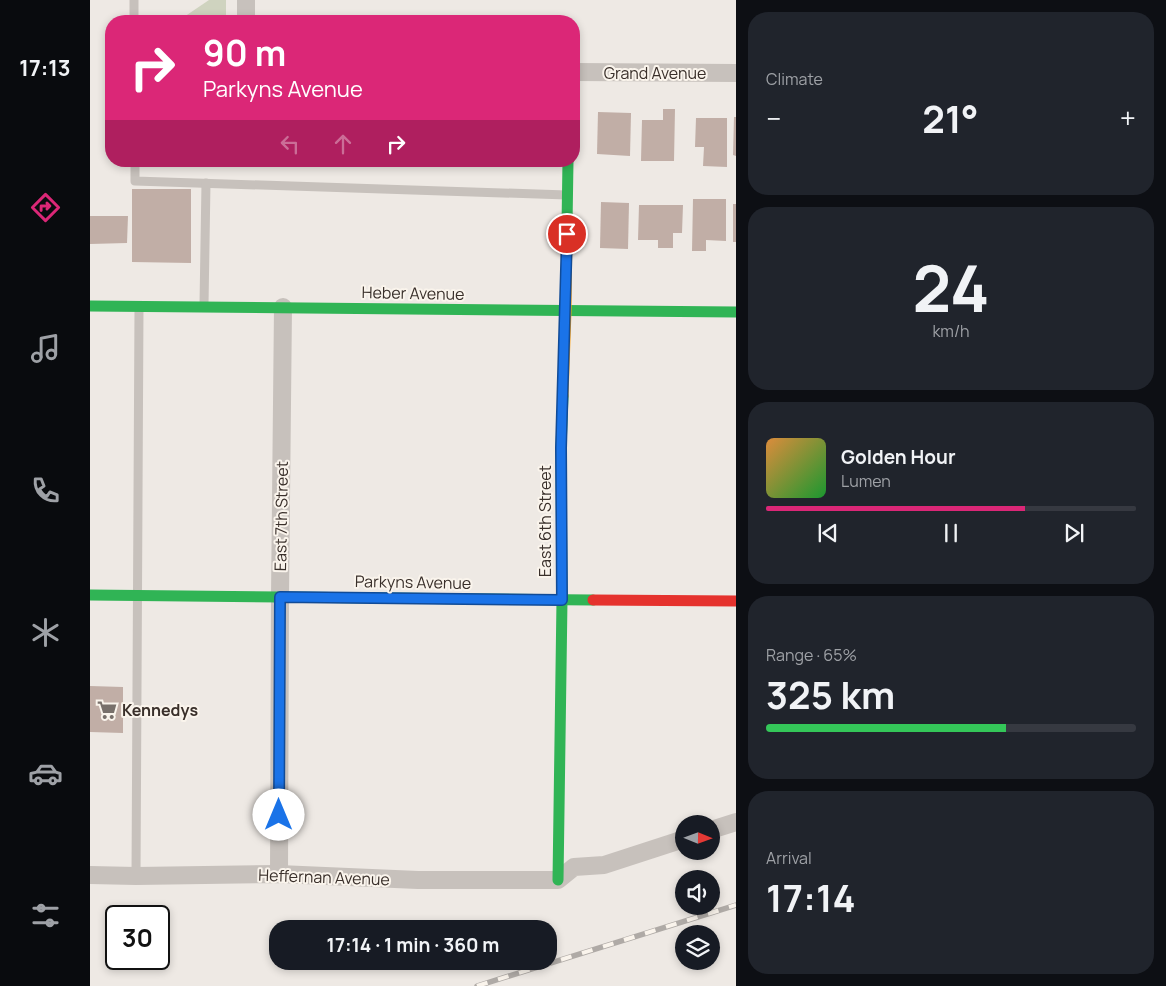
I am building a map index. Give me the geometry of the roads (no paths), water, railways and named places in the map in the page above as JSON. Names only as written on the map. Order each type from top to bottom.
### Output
[{"type":"street","points":[[246,0],[246,15]]},
{"type":"street","name":"Grand Avenue","points":[[580,72],[736,73]]},
{"type":"street","name":"East 6th Street","points":[[558,880],[562,600],[561,448],[566,312],[568,167]]},
{"type":"street","name":"Heber Avenue","points":[[90,306],[566,312],[736,312]]},
{"type":"street","name":"East 7th Street","points":[[279,874],[283,308]]},
{"type":"street","name":"Parkyns Avenue","points":[[90,595],[736,601]]},
{"type":"street","points":[[720,827],[736,822]]},
{"type":"street","points":[[558,880],[574,867],[604,865],[675,842]]},
{"type":"street","name":"Heffernan Avenue","points":[[90,875],[279,874],[418,880],[558,880]]},
{"type":"lane","points":[[134,0],[134,15]]},
{"type":"lane","points":[[134,167],[134,181],[568,195]]},
{"type":"lane","points":[[204,307],[206,183]]},
{"type":"lane","points":[[136,876],[139,306]]},
{"type":"railway","points":[[477,986],[736,905]]},
{"type":"place","name":"Kennedys","points":[[107,710]]}]
